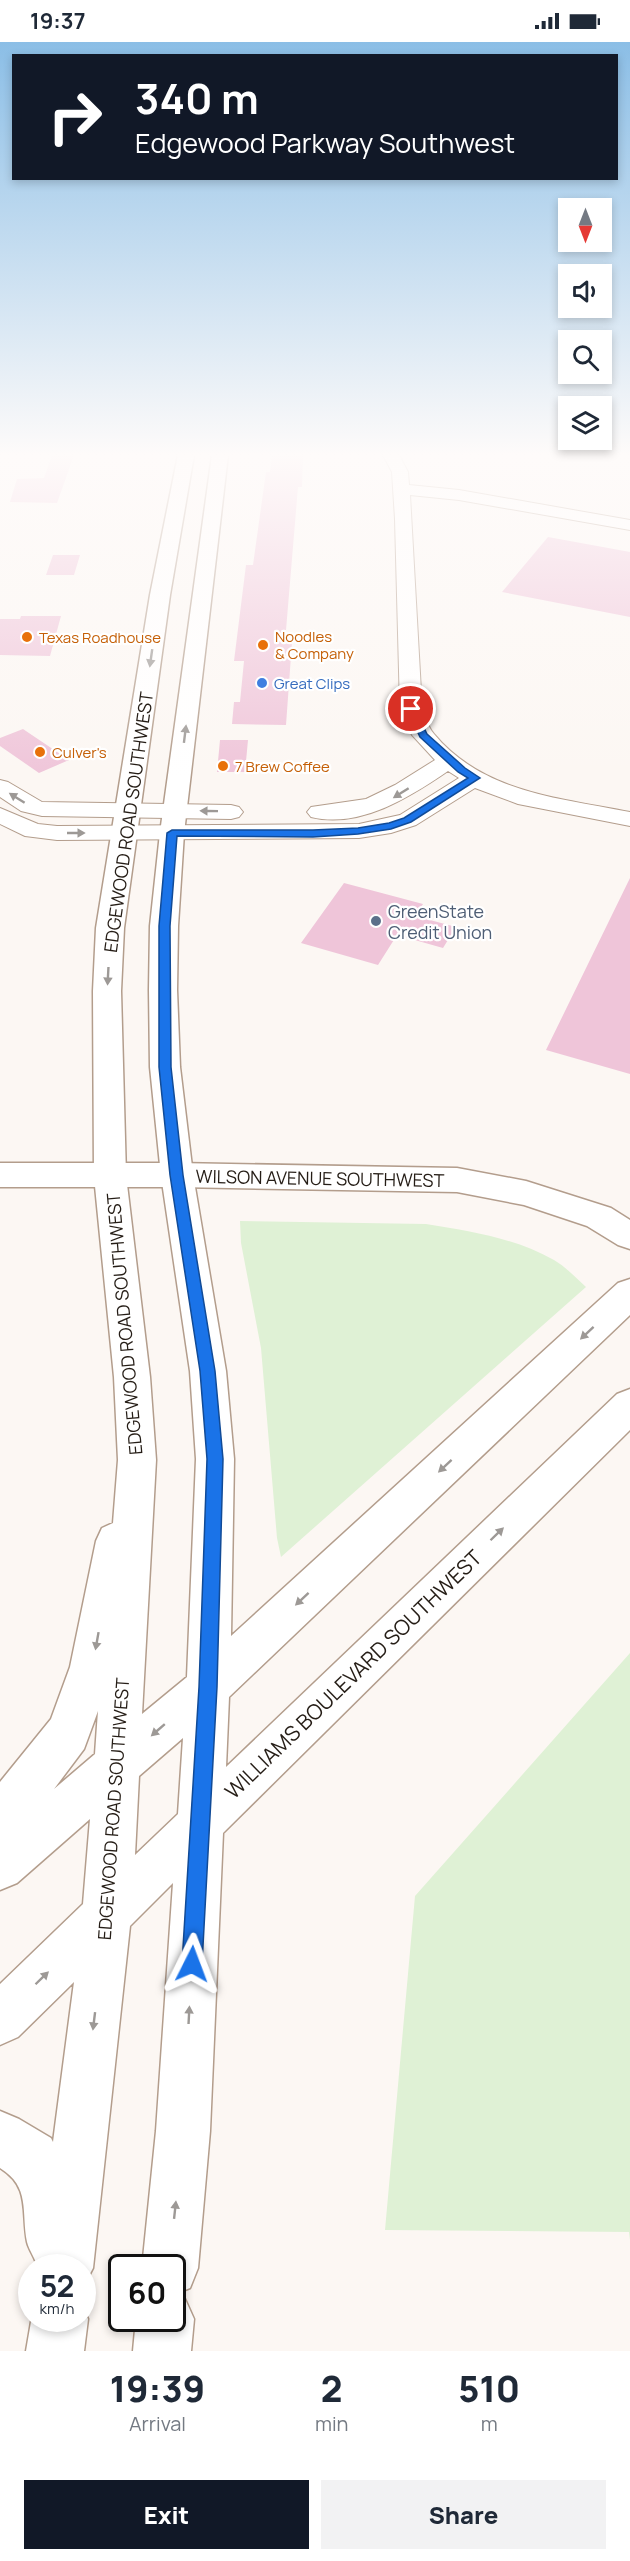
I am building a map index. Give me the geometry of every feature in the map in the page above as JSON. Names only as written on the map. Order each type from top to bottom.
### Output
[{"type":"main road","name":"EDGEWOOD ROAD SOUTHWEST","points":[[67,2254],[106,1915],[137,1460],[132,1377],[110,1176],[107,992],[110,928],[166,563]]},
{"type":"main road","points":[[171,2254],[183,2131],[208,1687],[215,1459],[208,1371],[177,1175],[165,1067],[164,926],[174,822],[206,563]]},
{"type":"main road","name":"WILSON AVENUE SOUTHWEST","points":[[0,1175],[177,1175],[457,1180],[526,1193],[599,1217],[630,1236]]},
{"type":"main road","points":[[0,1866],[208,1687],[630,1293]]},
{"type":"main road","name":"WILLIAMS BOULEVARD SOUTHWEST","points":[[0,2019],[630,1405]]},
{"type":"main road","points":[[0,1817],[27,1787],[68,1733],[92,1667],[107,1584],[137,1460]]},
{"type":"main road","points":[[0,2138],[32,2157],[51,2199],[57,2254]]},
{"type":"main road","points":[[55,2351],[57,2332]]},
{"type":"main road","points":[[162,2351],[164,2332]]},
{"type":"street","points":[[406,563],[411,709],[423,735],[449,760],[475,778],[518,797],[630,819]]},
{"type":"street","points":[[0,815],[33,831],[126,822],[174,822],[356,809],[396,797],[449,760]]},
{"type":"street","points":[[174,822],[313,833],[358,831],[391,826],[421,813],[475,778]]},
{"type":"street","points":[[0,787],[29,806],[42,810],[126,822]]},
{"type":"green space","points":[[240,1221],[426,1224],[459,1229],[492,1236],[539,1252],[563,1266],[586,1287],[281,1557],[277,1538],[261,1348],[241,1243]]},
{"type":"green space","points":[[630,1653],[630,2240],[629,2232],[385,2230],[415,1896]]},
{"type":"building","points":[[50,563],[78,563],[74,575],[46,575]]},
{"type":"building","points":[[253,563],[292,563],[285,642],[292,642],[286,725],[232,724],[234,702],[240,702],[244,661],[234,661],[246,565],[253,565]]},
{"type":"building","points":[[526,563],[630,563],[630,617],[502,592]]},
{"type":"building","name":"Texas Roadhouse","points":[[21,616],[61,616],[50,656],[0,655],[0,619],[20,619]]},
{"type":"building","name":"Culver's","points":[[23,729],[69,760],[39,773],[0,746],[0,738]]},
{"type":"building","points":[[220,740],[248,740],[245,772],[217,772]]},
{"type":"building","points":[[630,878],[630,1074],[546,1050]]},
{"type":"building","name":"GreenState Credit Union","points":[[344,883],[423,904],[415,916],[456,927],[443,948],[397,935],[378,965],[301,943]]},
{"type":"place","name":"Texas Roadhouse","points":[[27,637]]},
{"type":"place","name":"Noodles & Company","points":[[263,645]]},
{"type":"place","name":"Great Clips","points":[[262,683]]},
{"type":"place","name":"Culver's","points":[[40,752]]},
{"type":"place","name":"7 Brew Coffee","points":[[223,766]]},
{"type":"place","name":"GreenState Credit Union","points":[[376,921]]},
{"type":"route","points":[[192,1964],[208,1687],[215,1459],[208,1371],[177,1175],[165,1067],[164,926],[172,833],[358,831],[391,826],[408,820],[475,778],[461,770],[423,735],[411,709]]}]
